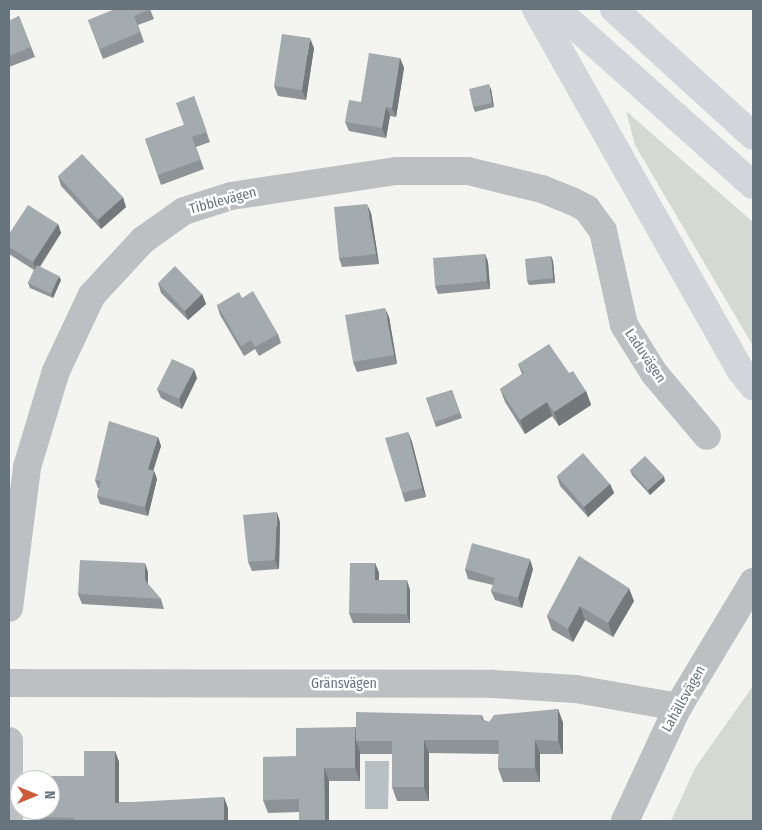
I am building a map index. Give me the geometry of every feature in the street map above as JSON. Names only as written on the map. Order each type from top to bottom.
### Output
[{"type":"highway","points":[[536,9],[740,370],[753,386]]},
{"type":"highway","points":[[556,9],[753,185]]},
{"type":"highway","points":[[614,9],[753,136]]},
{"type":"street","name":"Tibblevägen","points":[[9,608],[27,467],[56,371],[92,295],[143,240],[184,211],[230,196],[396,171],[476,173],[542,189],[587,209]]},
{"type":"street","name":"Laduvägen","points":[[587,209],[603,231],[624,325],[654,373],[708,436]]},
{"type":"street","name":"Lahällsvägen","points":[[625,821],[678,707],[753,582]]},
{"type":"street","points":[[9,664],[9,693]]},
{"type":"street","name":"Gränsvägen","points":[[9,683],[493,684],[576,689],[678,707]]},
{"type":"street","points":[[9,741],[9,821]]},
{"type":"shaded area","points":[[626,111],[753,222],[753,346],[635,145]]},
{"type":"shaded area","points":[[753,686],[753,821],[671,821],[695,768]]},
{"type":"shaded area","points":[[365,761],[389,761],[388,809],[365,809]]},
{"type":"building","points":[[115,9],[150,9],[134,16],[140,32],[100,49],[88,20]]},
{"type":"building","points":[[19,16],[31,47],[9,56],[9,21]]},
{"type":"building","points":[[282,34],[310,38],[302,90],[274,86]]},
{"type":"building","points":[[369,53],[400,58],[392,108],[386,107],[382,128],[345,122],[349,100],[361,102]]},
{"type":"building","points":[[489,84],[492,103],[473,107],[469,89]]},
{"type":"building","points":[[194,96],[207,132],[192,137],[200,160],[158,175],[145,139],[184,125],[176,103]]},
{"type":"building","points":[[82,154],[123,197],[98,220],[58,176]]},
{"type":"building","points":[[367,204],[376,254],[339,258],[334,207]]},
{"type":"building","points":[[28,205],[58,224],[33,262],[9,247],[9,234]]},
{"type":"building","points":[[485,254],[487,281],[435,286],[433,258]]},
{"type":"building","points":[[551,256],[553,278],[527,281],[525,259]]},
{"type":"building","points":[[37,265],[59,276],[51,294],[28,283]]},
{"type":"building","points":[[175,266],[202,294],[185,311],[158,283]]},
{"type":"building","points":[[253,291],[278,334],[255,347],[251,340],[241,346],[217,305],[239,292],[242,298]]},
{"type":"building","points":[[385,308],[394,355],[353,362],[345,315]]},
{"type":"building","points":[[549,344],[569,373],[573,371],[586,391],[554,412],[547,402],[520,420],[500,389],[524,373],[518,364]]},
{"type":"building","points":[[172,359],[194,369],[179,399],[157,389]]},
{"type":"building","points":[[452,390],[460,413],[435,422],[426,398]]},
{"type":"building","points":[[109,421],[158,437],[148,469],[154,471],[145,507],[97,496],[101,481],[95,480]]},
{"type":"building","points":[[408,432],[422,488],[402,493],[385,438]]},
{"type":"building","points":[[583,453],[610,484],[584,507],[557,476]]},
{"type":"building","points":[[645,456],[664,476],[648,490],[630,470]]},
{"type":"building","points":[[277,512],[275,560],[248,562],[243,515]]},
{"type":"building","points":[[472,543],[530,559],[518,598],[491,591],[495,578],[465,569]]},
{"type":"building","points":[[579,556],[629,588],[608,623],[580,606],[568,629],[547,616]]},
{"type":"building","points":[[80,560],[145,563],[145,580],[161,599],[78,594]]},
{"type":"building","points":[[350,563],[375,563],[375,580],[407,580],[407,614],[349,613]]},
{"type":"building","points":[[558,709],[558,741],[535,740],[535,768],[498,768],[499,740],[424,740],[424,787],[392,787],[392,741],[356,741],[356,712],[482,715],[481,719],[489,722],[494,715]]},
{"type":"building","points":[[355,727],[355,768],[324,768],[325,821],[299,821],[299,799],[263,800],[263,757],[296,756],[296,728]]},
{"type":"building","points":[[84,751],[115,751],[115,803],[224,797],[224,821],[74,821],[74,818],[60,818],[60,776],[84,776]]}]
